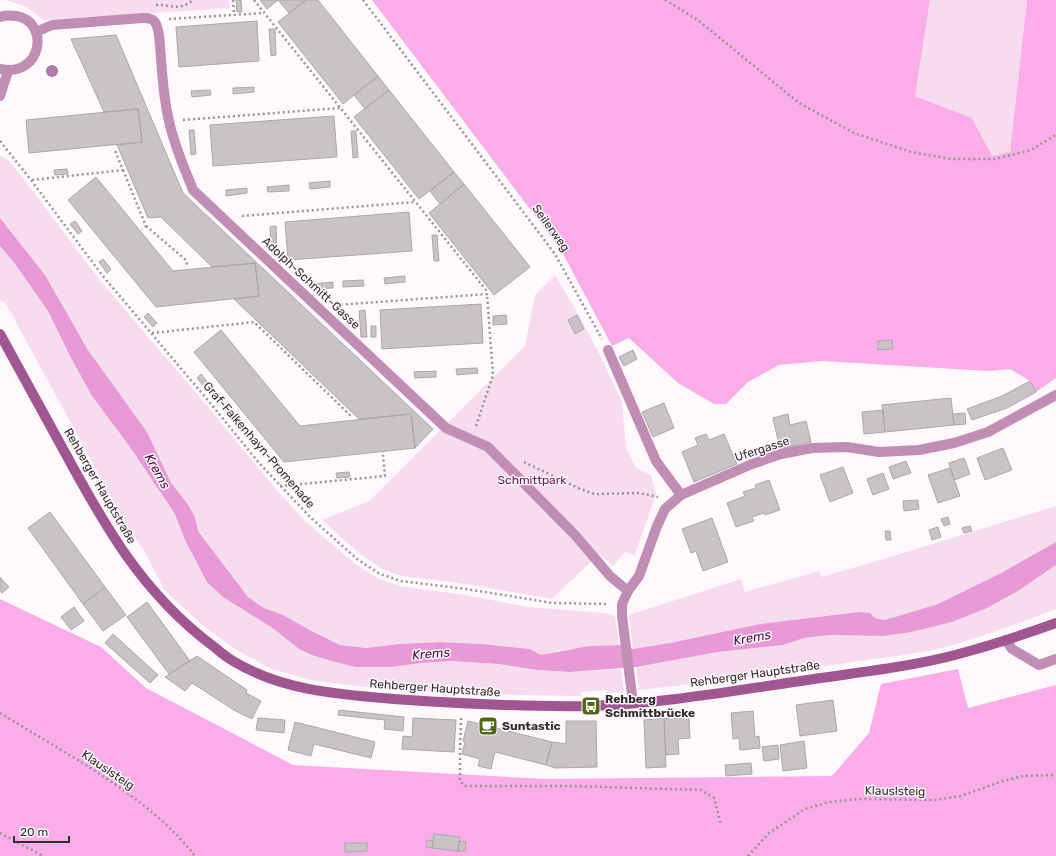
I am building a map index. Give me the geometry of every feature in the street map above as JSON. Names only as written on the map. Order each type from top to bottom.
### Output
[{"type":"main road","name":"Rehberger Hauptstraße","points":[[0,334],[90,500],[111,534],[139,574],[167,608],[199,636],[232,660],[268,679],[309,690],[355,696],[462,704],[591,706],[696,696],[908,665],[954,656],[1056,623]]},
{"type":"street","points":[[0,17],[11,15],[19,16],[26,20],[36,32],[38,40],[37,50],[33,58],[26,66],[18,70],[4,70],[0,96]]},
{"type":"street","points":[[36,32],[52,25],[142,18],[154,20]]},
{"type":"street","name":"Adolph-Schmitt-Gasse","points":[[154,20],[159,35],[169,121],[178,154],[193,190],[446,428],[488,447],[575,535],[610,576],[628,591]]},
{"type":"street","points":[[608,350],[656,460],[677,498]]},
{"type":"street","name":"Ufergasse","points":[[633,703],[622,616],[622,604],[628,591],[639,576],[657,526],[665,509],[677,498],[752,464],[781,454],[812,448],[847,447],[879,452],[919,450],[954,443],[988,432],[1056,395]]},
{"type":"street","points":[[1006,640],[1012,649],[1039,665],[1056,659]]},
{"type":"path","points":[[149,6],[164,4],[174,7],[186,6],[193,0]]},
{"type":"path","points":[[233,0],[234,16]]},
{"type":"path","points":[[254,0],[486,290],[493,375],[472,440]]},
{"type":"path","name":"Seilerweg","points":[[363,0],[555,254],[608,350]]},
{"type":"path","points":[[665,0],[698,20],[799,103],[854,133],[911,152],[951,159],[995,159],[1031,150],[1056,135]]},
{"type":"path","points":[[154,20],[265,13]]},
{"type":"path","points":[[169,121],[340,108]]},
{"type":"path","name":"Graf-Falkenhayn-Promenade","points":[[0,141],[102,275],[280,486],[310,518],[357,559],[380,574],[401,581],[466,589],[553,603],[622,604]]},
{"type":"path","points":[[114,148],[146,226],[186,260],[187,265]]},
{"type":"path","points":[[31,180],[123,170]]},
{"type":"path","points":[[223,218],[415,202]]},
{"type":"path","points":[[142,229],[146,226]]},
{"type":"path","points":[[317,307],[487,294]]},
{"type":"path","points":[[152,333],[254,322],[351,416]]},
{"type":"path","points":[[280,486],[386,476],[383,455]]},
{"type":"path","points":[[522,462],[594,494],[639,493],[677,498]]},
{"type":"path","name":"Klauslsteig","points":[[0,713],[121,789],[163,822],[195,856]]},
{"type":"path","points":[[461,721],[460,781],[465,786],[572,786],[701,790],[714,798],[721,825]]},
{"type":"path","name":"Klauslsteig","points":[[748,856],[769,833],[805,810],[829,802],[859,799],[935,800],[961,796],[1003,781],[1023,776],[1056,775]]},
{"type":"path","points":[[0,833],[43,856]]},
{"type":"green space","points":[[6,0],[229,0],[230,8],[43,20],[27,7]]},
{"type":"green space","points":[[930,0],[1027,0],[1010,153],[991,156],[972,118],[915,96]]},
{"type":"green space","points":[[0,156],[7,159],[27,183],[98,278],[275,488],[305,521],[353,562],[377,578],[400,586],[465,595],[528,607],[605,613],[615,616],[619,645],[606,645],[557,651],[547,655],[541,655],[530,649],[481,644],[440,642],[399,644],[366,648],[340,645],[283,615],[264,608],[248,597],[198,531],[195,517],[187,503],[171,483],[147,432],[88,350],[45,275],[0,218]]},
{"type":"green space","points":[[0,246],[15,264],[48,311],[92,396],[130,447],[175,514],[185,540],[223,597],[274,629],[299,649],[392,667],[450,661],[499,664],[537,670],[570,672],[621,669],[624,692],[607,693],[607,690],[581,692],[581,696],[462,694],[356,686],[311,680],[272,669],[238,651],[206,628],[164,589],[144,550],[127,526],[6,304],[0,300]]},
{"type":"green space","name":"Schmittpark","points":[[555,275],[603,361],[622,402],[626,448],[636,468],[651,475],[656,494],[635,555],[625,552],[613,566],[599,554],[552,599],[472,585],[402,576],[382,569],[360,554],[322,520],[369,501],[525,346],[535,295]]},
{"type":"green space","points":[[1056,506],[1056,542],[1001,573],[938,604],[885,620],[875,618],[870,613],[859,612],[760,624],[675,642],[633,649],[629,615],[741,579],[745,592],[819,571],[822,577]]},
{"type":"green space","points":[[1056,565],[1056,609],[966,641],[940,648],[897,656],[639,690],[636,667],[718,652],[783,645],[804,638],[830,635],[884,636],[952,622],[987,608],[1018,591]]},
{"type":"shaded area","points":[[372,0],[930,0],[915,96],[972,118],[992,156],[1010,152],[1027,0],[1056,0],[1056,378],[1036,392],[1030,381],[1010,369],[988,371],[822,361],[779,365],[748,382],[726,404],[714,404],[678,383],[629,338],[612,346],[561,250]]},
{"type":"shaded area","points":[[0,599],[101,647],[146,688],[293,765],[546,779],[832,776],[869,733],[881,684],[958,669],[968,708],[1056,685],[1056,856],[0,856]]},
{"type":"water","name":"Krems","points":[[0,218],[45,275],[88,350],[147,432],[171,483],[187,503],[195,517],[198,531],[248,597],[264,608],[283,615],[340,645],[366,648],[399,644],[440,642],[481,644],[530,649],[541,655],[589,646],[619,645],[633,649],[675,642],[760,624],[859,612],[870,613],[875,618],[885,620],[938,604],[1001,573],[1056,542],[1056,565],[1018,591],[987,608],[952,622],[911,632],[884,636],[830,635],[804,638],[783,645],[718,652],[636,667],[570,672],[537,670],[499,664],[450,661],[392,667],[356,667],[312,655],[299,649],[274,629],[223,597],[207,582],[185,540],[175,514],[130,447],[92,396],[48,311],[15,264],[0,246]]},
{"type":"building","points":[[236,0],[241,0],[242,12],[237,12]]},
{"type":"building","points":[[260,0],[278,0],[267,9]]},
{"type":"building","points":[[278,0],[306,0],[289,13]]},
{"type":"building","points":[[306,0],[318,0],[378,76],[343,104],[278,22]]},
{"type":"building","points":[[257,21],[259,61],[179,67],[176,27]]},
{"type":"building","points":[[269,29],[275,29],[276,55],[271,56]]},
{"type":"building","points":[[116,35],[183,193],[433,429],[415,448],[411,414],[359,419],[234,299],[259,296],[255,263],[212,267],[161,217],[148,218],[117,145],[142,142],[138,109],[104,112],[71,39]]},
{"type":"building","points":[[378,76],[389,90],[365,109],[354,95]]},
{"type":"building","points":[[254,87],[254,92],[233,94],[233,88]]},
{"type":"building","points":[[210,90],[211,95],[192,97],[191,91]]},
{"type":"building","points":[[389,90],[454,172],[419,199],[354,117]]},
{"type":"building","points":[[138,109],[142,142],[29,153],[26,120]]},
{"type":"building","points":[[334,116],[337,157],[213,166],[210,125]]},
{"type":"building","points":[[189,130],[194,130],[196,154],[191,155]]},
{"type":"building","points":[[351,131],[356,131],[358,157],[353,158]]},
{"type":"building","points":[[67,169],[68,174],[55,175],[54,170]]},
{"type":"building","points":[[454,172],[464,184],[440,204],[430,191]]},
{"type":"building","points":[[96,177],[173,271],[255,263],[259,296],[156,307],[68,200]]},
{"type":"building","points":[[330,181],[330,187],[310,189],[309,183]]},
{"type":"building","points":[[464,184],[530,267],[494,295],[429,213]]},
{"type":"building","points":[[289,185],[289,191],[268,192],[267,187]]},
{"type":"building","points":[[247,188],[247,193],[226,196],[226,190]]},
{"type":"building","points":[[409,212],[412,251],[288,260],[285,222]]},
{"type":"building","points":[[75,221],[82,231],[78,234],[70,224]]},
{"type":"building","points":[[276,226],[277,253],[271,253],[270,227]]},
{"type":"building","points":[[432,235],[437,235],[439,261],[434,261]]},
{"type":"building","points":[[103,259],[111,269],[107,273],[99,262]]},
{"type":"building","points":[[405,276],[405,282],[385,284],[384,278]]},
{"type":"building","points":[[363,280],[364,286],[343,287],[343,281]]},
{"type":"building","points":[[333,282],[333,288],[312,289],[312,284]]},
{"type":"building","points":[[481,304],[483,343],[382,349],[380,310]]},
{"type":"building","points":[[365,310],[367,337],[361,337],[359,311]]},
{"type":"building","points":[[148,313],[157,323],[153,327],[144,317]]},
{"type":"building","points":[[506,315],[507,324],[493,325],[493,316]]},
{"type":"building","points":[[577,315],[584,329],[575,334],[568,320]]},
{"type":"building","points":[[371,326],[376,326],[376,337],[371,337]]},
{"type":"building","points":[[221,330],[300,426],[411,414],[415,448],[284,462],[194,352]]},
{"type":"building","points":[[892,340],[893,349],[878,350],[878,341]]},
{"type":"building","points":[[633,350],[637,359],[624,366],[619,357]]},
{"type":"building","points":[[477,368],[478,373],[457,375],[456,369]]},
{"type":"building","points":[[436,371],[436,377],[415,378],[414,372]]},
{"type":"building","points":[[201,374],[209,384],[205,388],[197,378]]},
{"type":"building","points":[[1030,381],[1036,392],[1007,408],[972,420],[967,409],[1002,396]]},
{"type":"building","points":[[951,398],[954,425],[885,432],[882,405]]},
{"type":"building","points":[[664,403],[674,428],[653,437],[642,412]]},
{"type":"building","points":[[231,410],[240,420],[235,423],[227,414]]},
{"type":"building","points":[[883,410],[885,432],[864,434],[862,412]]},
{"type":"building","points":[[965,413],[966,424],[954,425],[953,414]]},
{"type":"building","points":[[788,414],[790,425],[806,421],[811,442],[780,449],[773,418]]},
{"type":"building","points":[[706,434],[709,440],[724,434],[737,464],[694,482],[682,452],[698,445],[695,438]]},
{"type":"building","points":[[1003,448],[1012,470],[985,480],[977,458]]},
{"type":"building","points":[[964,458],[970,474],[954,480],[949,463]]},
{"type":"building","points":[[906,461],[911,473],[893,479],[889,467]]},
{"type":"building","points":[[276,463],[285,473],[281,476],[272,466]]},
{"type":"building","points":[[843,467],[853,493],[830,502],[820,475]]},
{"type":"building","points":[[950,468],[960,496],[938,503],[928,475]]},
{"type":"building","points":[[349,472],[350,477],[337,478],[336,473]]},
{"type":"building","points":[[883,473],[889,489],[873,495],[867,479]]},
{"type":"building","points":[[769,480],[780,510],[765,515],[764,513],[752,517],[754,521],[736,527],[727,503],[745,496],[743,492],[756,488],[755,485]]},
{"type":"building","points":[[918,500],[919,509],[904,511],[903,501]]},
{"type":"building","points":[[50,512],[105,587],[83,604],[28,528]]},
{"type":"building","points":[[948,517],[950,524],[944,526],[941,519]]},
{"type":"building","points":[[712,518],[728,562],[703,571],[696,551],[691,553],[682,529]]},
{"type":"building","points":[[970,526],[972,531],[964,533],[962,528]]},
{"type":"building","points":[[938,527],[941,537],[932,540],[929,530]]},
{"type":"building","points":[[885,531],[890,531],[891,540],[886,540]]},
{"type":"building","points":[[0,577],[9,587],[2,593],[0,591]]},
{"type":"building","points":[[105,587],[126,615],[103,631],[83,604]]},
{"type":"building","points":[[147,602],[190,661],[169,674],[127,617]]},
{"type":"building","points":[[74,607],[84,621],[71,630],[61,617]]},
{"type":"building","points":[[113,634],[158,675],[150,683],[105,643]]},
{"type":"building","points":[[197,656],[247,690],[246,693],[261,701],[252,719],[234,710],[192,683],[185,691],[165,677]]},
{"type":"building","points":[[833,700],[837,731],[800,736],[796,705]]},
{"type":"building","points":[[339,710],[404,717],[403,731],[384,729],[385,720],[338,715]]},
{"type":"building","points":[[753,711],[755,737],[759,736],[760,748],[740,750],[739,738],[733,739],[731,713]]},
{"type":"building","points":[[258,718],[285,720],[284,733],[256,730]]},
{"type":"building","points":[[413,718],[456,720],[454,752],[402,749],[403,736],[412,737]]},
{"type":"building","points":[[664,718],[689,718],[690,738],[678,739],[679,754],[666,755]]},
{"type":"building","points":[[664,718],[666,767],[646,768],[644,720]]},
{"type":"building","points":[[468,721],[552,742],[546,765],[495,752],[491,769],[478,766],[480,759],[462,754],[465,742],[463,741]]},
{"type":"building","points":[[566,721],[596,721],[597,767],[555,768],[546,765],[552,742],[566,744]]},
{"type":"building","points":[[295,722],[375,742],[371,758],[314,744],[311,756],[288,750]]},
{"type":"building","points":[[804,741],[807,768],[783,771],[780,745]]},
{"type":"building","points":[[778,745],[779,759],[764,761],[762,747]]},
{"type":"building","points":[[751,763],[752,774],[726,776],[725,765]]},
{"type":"building","points":[[434,834],[460,837],[458,851],[432,848]]},
{"type":"building","points":[[427,840],[433,841],[432,848],[426,847]]},
{"type":"building","points":[[459,841],[466,842],[465,851],[458,851]]},
{"type":"building","points":[[345,843],[367,843],[367,851],[345,852]]},
{"type":"place","name":"Rehberg Schmittbrücke","points":[[591,706]]},
{"type":"place","name":"Suntastic","points":[[488,726]]}]
